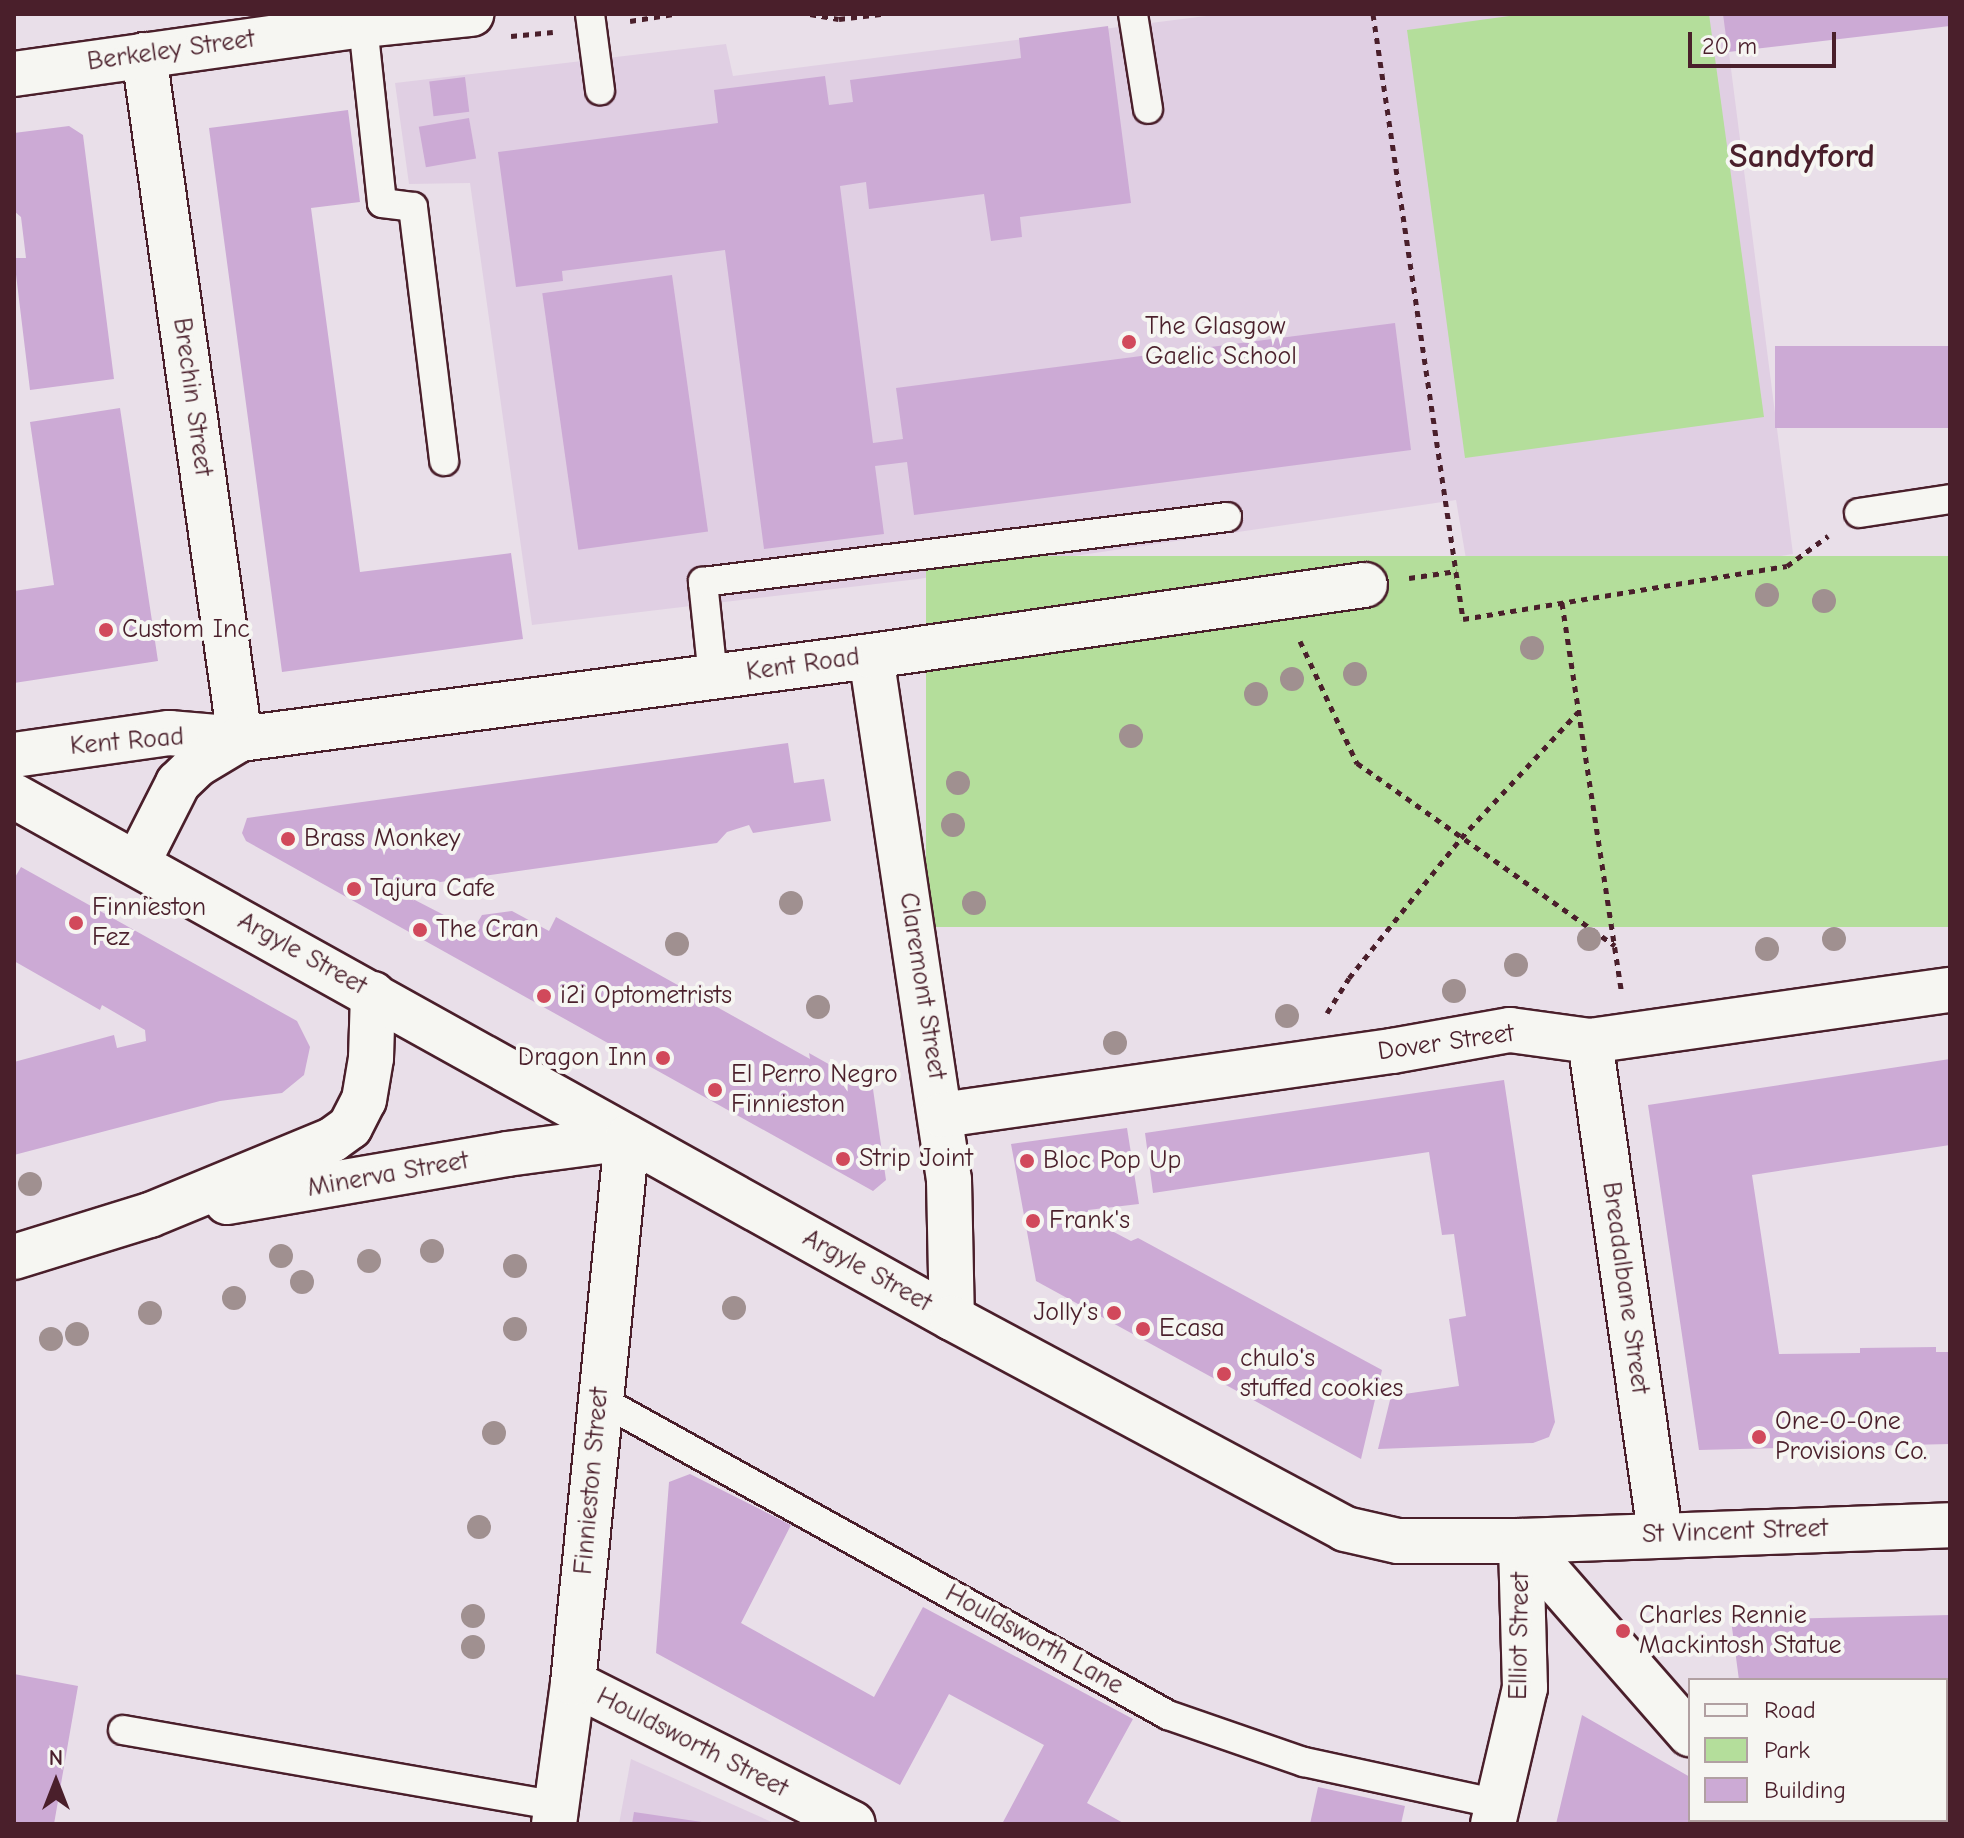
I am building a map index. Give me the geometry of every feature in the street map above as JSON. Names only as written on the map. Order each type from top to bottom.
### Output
[{"type":"street","name":"Berkeley Street","points":[[14,74],[363,25],[471,14]]},
{"type":"street","name":"Brechin Street","points":[[144,55],[240,739]]},
{"type":"street","name":"Kent Road","points":[[14,755],[169,733],[240,739],[871,656],[1365,585]]},
{"type":"street","name":"Claremont Street","points":[[871,656],[942,1115],[949,1180],[952,1318]]},
{"type":"street","name":"Kent Road","points":[[138,862],[178,783],[198,764],[240,739]]},
{"type":"street","name":"Argyle Street","points":[[14,796],[138,862],[952,1318],[1345,1529],[1398,1541],[1521,1541]]},
{"type":"street","name":"Dover Street","points":[[942,1115],[1510,1030],[1609,1037],[1950,990]]},
{"type":"street","name":"Minerva Street","points":[[14,1257],[150,1215],[332,1140],[350,1127],[364,1100],[371,1058],[373,994]]},
{"type":"street","name":"Breadalbane Street","points":[[1609,1037],[1660,1534]]},
{"type":"street","name":"Minerva Street","points":[[150,1215],[507,1154],[627,1138]]},
{"type":"street","name":"Finnieston Street","points":[[556,1815],[573,1683],[627,1138]]},
{"type":"street","name":"St Vincent Street","points":[[1521,1541],[1950,1525]]},
{"type":"street","points":[[1521,1541],[1688,1732]]},
{"type":"street","name":"Elliot Street","points":[[1496,1814],[1525,1688],[1521,1541]]},
{"type":"street","name":"Houldsworth Street","points":[[573,1683],[853,1824]]},
{"type":"lane","points":[[590,14],[600,90]]},
{"type":"lane","points":[[1133,14],[1148,109]]},
{"type":"lane","points":[[363,25],[382,203],[413,207],[444,461]]},
{"type":"lane","points":[[1859,513],[1950,499]]},
{"type":"lane","points":[[713,677],[703,582],[1227,517]]},
{"type":"lane","name":"Houldsworth Lane","points":[[599,1399],[1168,1715],[1304,1762],[1496,1814]]},
{"type":"lane","points":[[123,1730],[556,1815]]},
{"type":"path","points":[[810,14],[839,19],[881,14]]},
{"type":"path","points":[[1373,14],[1463,619],[1787,566],[1859,513]]},
{"type":"path","points":[[1280,597],[1357,763],[1615,946]]},
{"type":"path","points":[[1562,603],[1615,946],[1609,1037]]},
{"type":"path","points":[[1294,1064],[1349,978],[1461,838],[1578,712]]},
{"type":"shaded area","name":"The Glasgow Gaelic School","points":[[1222,14],[1724,14],[1793,554],[1474,606],[1456,500],[918,579],[532,625],[470,183],[409,184],[395,83],[726,44],[733,76]]},
{"type":"shaded area","points":[[631,1759],[776,1824],[619,1824]]},
{"type":"green space","points":[[1524,14],[1709,14],[1764,417],[1465,458],[1407,30]]},
{"type":"green space","points":[[926,556],[1950,556],[1950,927],[926,927]]},
{"type":"green space","points":[[1950,1733],[1950,1824],[1892,1822],[1948,1822]]},
{"type":"building","points":[[1723,14],[1950,14],[1950,26],[1728,52]]},
{"type":"building","points":[[1108,26],[1131,203],[1020,217],[1022,237],[991,241],[984,194],[869,209],[866,182],[840,186],[873,443],[903,439],[896,388],[1395,323],[1411,450],[914,515],[907,462],[875,466],[884,534],[764,549],[725,250],[562,271],[563,281],[516,287],[498,152],[718,123],[714,90],[825,76],[829,105],[853,102],[850,80],[1021,58],[1019,38]]},
{"type":"building","points":[[465,77],[469,112],[434,116],[429,81]]},
{"type":"building","points":[[348,110],[360,202],[311,208],[360,572],[511,553],[523,639],[282,672],[209,128]]},
{"type":"building","points":[[469,118],[476,158],[426,167],[419,127]]},
{"type":"building","points":[[69,126],[83,135],[114,379],[30,390],[14,258],[26,258],[21,217],[14,211],[14,133]]},
{"type":"building","points":[[672,275],[708,531],[578,550],[542,293]]},
{"type":"building","points":[[1775,346],[1950,346],[1950,428],[1775,428]]},
{"type":"building","points":[[120,408],[158,661],[14,683],[14,591],[54,585],[30,422]]},
{"type":"building","points":[[788,743],[794,783],[824,779],[831,821],[753,833],[749,825],[727,832],[717,843],[419,885],[411,898],[473,930],[482,915],[512,911],[549,931],[556,917],[810,1059],[809,1053],[873,1089],[886,1180],[873,1191],[246,841],[242,833],[247,818]]},
{"type":"building","points":[[21,867],[297,1021],[310,1047],[304,1075],[282,1093],[220,1101],[14,1155],[14,1062],[114,1035],[117,1048],[146,1041],[145,1030],[102,1005],[100,1010],[14,961],[14,879]]},
{"type":"building","points":[[1950,1059],[1950,1145],[1752,1175],[1779,1354],[1860,1353],[1860,1348],[1936,1347],[1936,1352],[1950,1352],[1950,1444],[1699,1450],[1648,1105]]},
{"type":"building","points":[[1504,1080],[1555,1422],[1549,1437],[1533,1443],[1378,1449],[1391,1396],[1459,1386],[1449,1319],[1466,1316],[1454,1234],[1442,1235],[1429,1152],[1153,1193],[1145,1133]]},
{"type":"building","points":[[1127,1128],[1139,1204],[1088,1210],[1089,1219],[1131,1241],[1138,1238],[1382,1370],[1361,1459],[1036,1281],[1011,1144]]},
{"type":"building","points":[[690,1474],[791,1525],[741,1623],[874,1697],[923,1607],[1133,1719],[1087,1803],[1125,1824],[1002,1824],[1044,1745],[949,1694],[900,1785],[656,1653],[669,1482]]},
{"type":"building","points":[[1950,1615],[1950,1711],[1948,1678],[1739,1678],[1731,1620]]},
{"type":"building","points":[[14,1674],[78,1686],[54,1824],[14,1824]]},
{"type":"building","points":[[1582,1715],[1688,1776],[1688,1822],[1771,1824],[1556,1824]]},
{"type":"building","points":[[1318,1787],[1405,1806],[1401,1824],[1310,1824]]},
{"type":"building","points":[[634,1812],[702,1822],[702,1824],[632,1824]]},
{"type":"place","name":"The Glasgow Gaelic School","points":[[1129,342]]},
{"type":"place","name":"Custom Inc","points":[[106,630]]},
{"type":"place","name":"Brass Monkey","points":[[288,839]]},
{"type":"place","name":"Tajura Cafe","points":[[354,889]]},
{"type":"place","name":"Finnieston Fez","points":[[76,923]]},
{"type":"place","name":"The Cran","points":[[420,930]]},
{"type":"place","name":"i2i Optometrists","points":[[544,996]]},
{"type":"place","name":"Dragon Inn","points":[[663,1058]]},
{"type":"place","name":"El Perro Negro Finnieston","points":[[715,1090]]},
{"type":"place","name":"Strip Joint","points":[[843,1159]]},
{"type":"place","name":"Bloc Pop Up","points":[[1027,1161]]},
{"type":"place","name":"Frank's","points":[[1033,1221]]},
{"type":"place","name":"Jolly's","points":[[1114,1313]]},
{"type":"place","name":"Ecasa","points":[[1143,1329]]},
{"type":"place","name":"chulo's stuffed cookies","points":[[1224,1374]]},
{"type":"place","name":"One-O-One Provisions Co.","points":[[1759,1437]]},
{"type":"place","name":"Charles Rennie Mackintosh Statue","points":[[1623,1631]]},
{"type":"district","name":"Sandyford","points":[[1802,157]]}]
